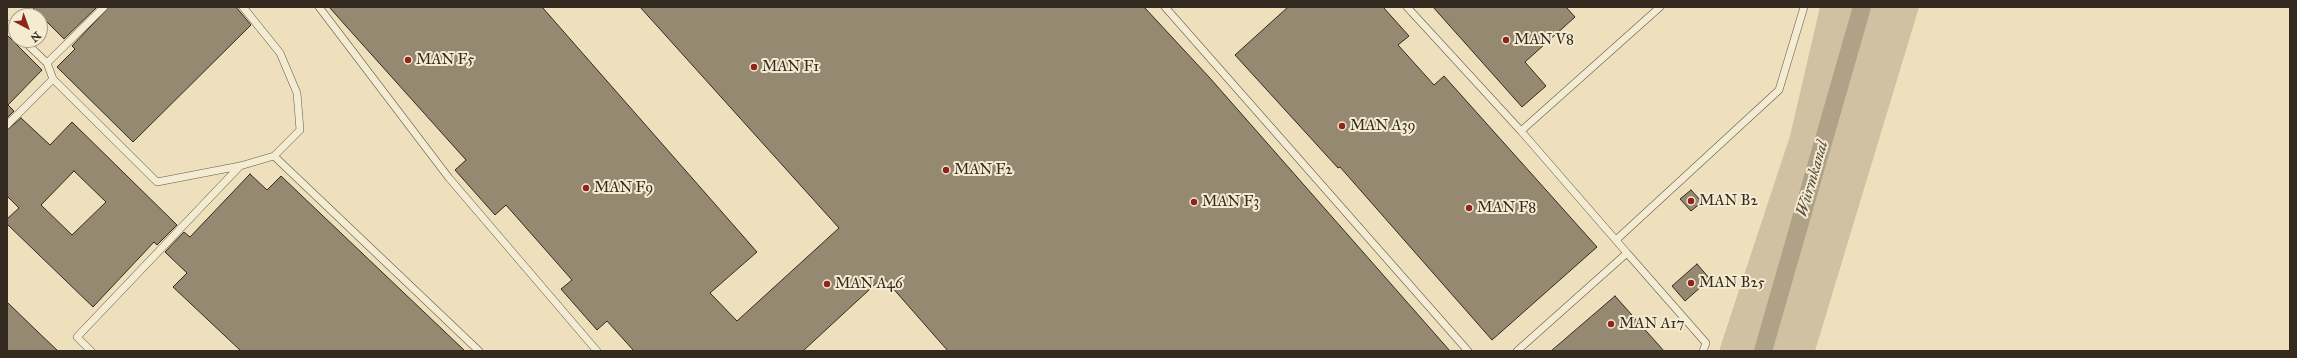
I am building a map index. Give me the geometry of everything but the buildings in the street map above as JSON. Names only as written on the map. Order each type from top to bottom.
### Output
[{"type":"lane","points":[[47,63],[104,7]]},
{"type":"lane","points":[[31,48],[47,63],[53,79],[157,182],[240,166],[274,156],[300,130],[298,93],[280,53],[243,7]]},
{"type":"lane","points":[[319,7],[449,178],[597,351]]},
{"type":"lane","points":[[1165,7],[1468,351]]},
{"type":"lane","points":[[1407,7],[1521,131],[1706,343],[1703,351]]},
{"type":"lane","points":[[1521,131],[1660,7]]},
{"type":"lane","points":[[1616,240],[1779,90],[1804,7]]},
{"type":"lane","points":[[7,125],[53,79]]},
{"type":"lane","points":[[274,156],[479,351]]},
{"type":"lane","points":[[91,351],[77,337],[240,166]]},
{"type":"lane","points":[[1518,351],[1627,253]]},
{"type":"shaded area","points":[[1820,7],[1919,7],[1815,351],[1719,351],[1790,136]]},
{"type":"waterway","name":"Würmkanal","points":[[1763,351],[1862,7]]},
{"type":"place","name":"MAN V8","points":[[1506,40]]},
{"type":"place","name":"MAN F5","points":[[408,60]]},
{"type":"place","name":"MAN F1","points":[[754,67]]},
{"type":"place","name":"MAN A39","points":[[1342,126]]},
{"type":"place","name":"MAN F2","points":[[946,170]]},
{"type":"place","name":"MAN F9","points":[[586,188]]},
{"type":"place","name":"MAN B2","points":[[1691,201]]},
{"type":"place","name":"MAN F3","points":[[1194,202]]},
{"type":"place","name":"MAN F8","points":[[1469,208]]},
{"type":"place","name":"MAN B25","points":[[1691,283]]},
{"type":"place","name":"MAN A46","points":[[827,284]]},
{"type":"place","name":"MAN A17","points":[[1611,324]]}]
